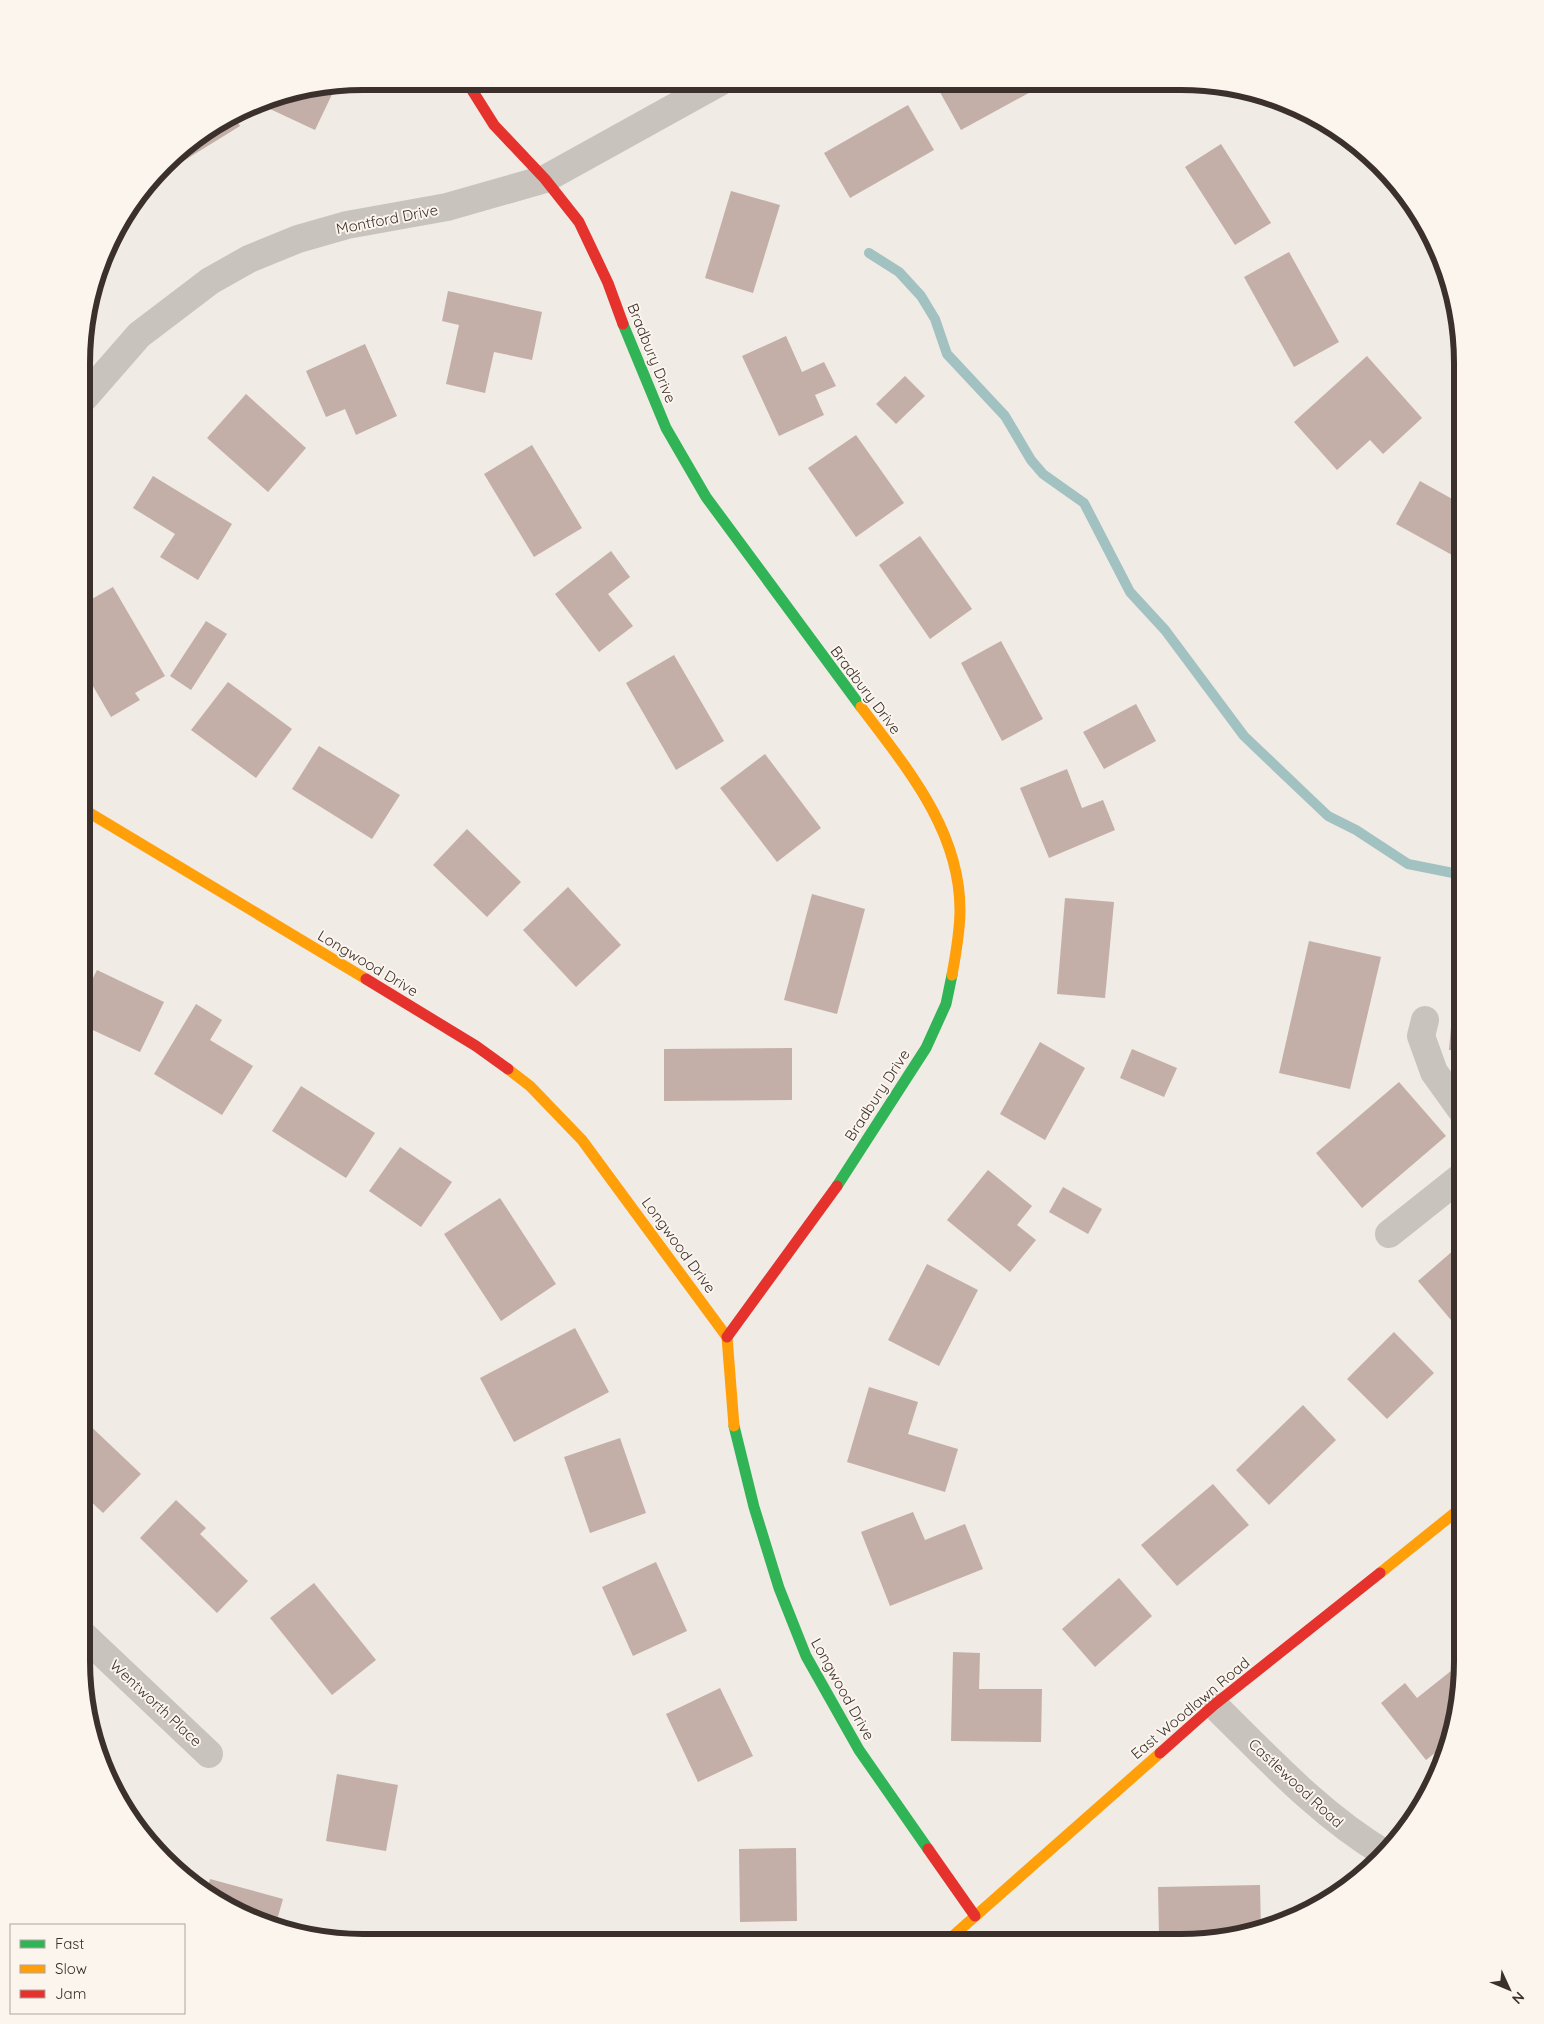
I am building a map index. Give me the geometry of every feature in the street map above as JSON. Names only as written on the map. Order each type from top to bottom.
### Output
[{"type":"street","name":"Bradbury Drive","points":[[471,90],[494,125],[545,178],[579,222],[608,283],[633,351],[666,428],[706,497],[911,774],[940,823],[950,849],[956,876],[960,909],[957,950],[946,1004],[926,1048],[838,1184],[728,1337]]},
{"type":"street","name":"Montford Drive","points":[[90,391],[139,335],[210,281],[249,258],[298,239],[347,225],[447,207],[545,178],[705,90]]},
{"type":"street","name":"Longwood Drive","points":[[90,812],[476,1046],[530,1086],[582,1140],[728,1337],[734,1426],[754,1506],[779,1588],[806,1656],[859,1750],[975,1916]]},
{"type":"street","points":[[1425,1020],[1421,1036],[1434,1072],[1454,1100]]},
{"type":"street","points":[[1389,1234],[1454,1182]]},
{"type":"street","name":"East Woodlawn Road","points":[[955,1934],[1214,1705],[1454,1513]]},
{"type":"street","name":"Wentworth Place","points":[[90,1642],[209,1754]]},
{"type":"street","name":"Castlewood Road","points":[[1214,1705],[1307,1796],[1336,1821],[1378,1849]]},
{"type":"building","points":[[939,90],[1034,90],[961,130]]},
{"type":"building","points":[[333,92],[315,130],[270,109],[272,105],[292,99]]},
{"type":"building","points":[[908,105],[934,150],[850,198],[824,153]]},
{"type":"building","points":[[237,121],[240,126],[172,168],[211,136]]},
{"type":"building","points":[[1221,144],[1271,223],[1235,245],[1185,167]]},
{"type":"building","points":[[731,191],[780,205],[753,293],[705,278]]},
{"type":"building","points":[[1289,252],[1339,342],[1294,367],[1244,277]]},
{"type":"building","points":[[448,291],[542,312],[532,360],[494,352],[485,393],[446,384],[459,325],[442,321]]},
{"type":"building","points":[[786,336],[802,372],[824,362],[836,386],[815,395],[824,415],[779,436],[742,356]]},
{"type":"building","points":[[365,344],[397,416],[356,435],[345,409],[326,417],[306,371]]},
{"type":"building","points":[[1367,356],[1422,418],[1383,454],[1370,440],[1337,470],[1294,422]]},
{"type":"building","points":[[905,376],[925,396],[896,424],[876,404]]},
{"type":"building","points":[[246,394],[306,448],[268,492],[207,438]]},
{"type":"building","points":[[856,435],[904,503],[856,537],[808,468]]},
{"type":"building","points":[[532,445],[582,528],[534,557],[484,474]]},
{"type":"building","points":[[153,476],[232,524],[198,580],[160,557],[175,534],[133,508]]},
{"type":"building","points":[[1420,481],[1454,500],[1454,556],[1396,524]]},
{"type":"building","points":[[920,536],[972,609],[930,639],[879,565]]},
{"type":"building","points":[[611,551],[630,577],[608,594],[633,626],[599,652],[555,594]]},
{"type":"building","points":[[113,587],[165,676],[135,693],[140,700],[111,717],[90,681],[90,600]]},
{"type":"building","points":[[206,621],[227,634],[191,690],[170,676]]},
{"type":"building","points":[[1001,641],[1043,719],[1002,741],[961,663]]},
{"type":"building","points":[[674,655],[724,741],[676,770],[626,683]]},
{"type":"building","points":[[228,682],[292,729],[256,778],[191,730]]},
{"type":"building","points":[[1136,704],[1156,741],[1104,769],[1083,732]]},
{"type":"building","points":[[319,746],[400,795],[372,839],[292,789]]},
{"type":"building","points":[[765,754],[821,828],[777,862],[720,788]]},
{"type":"building","points":[[1067,769],[1082,808],[1103,800],[1115,830],[1049,858],[1020,788]]},
{"type":"building","points":[[467,829],[521,882],[487,917],[433,865]]},
{"type":"building","points":[[568,887],[621,945],[576,987],[523,930]]},
{"type":"building","points":[[812,894],[865,909],[837,1014],[784,1000]]},
{"type":"building","points":[[1065,898],[1114,902],[1105,998],[1057,994]]},
{"type":"building","points":[[1309,941],[1381,957],[1350,1089],[1279,1073]]},
{"type":"building","points":[[97,970],[164,1002],[140,1052],[90,1029],[90,984]]},
{"type":"building","points":[[1454,992],[1454,1050],[1449,1050]]},
{"type":"building","points":[[196,1004],[222,1020],[210,1040],[253,1066],[222,1115],[154,1074]]},
{"type":"building","points":[[1040,1042],[1085,1068],[1045,1140],[1000,1114]]},
{"type":"building","points":[[792,1048],[792,1100],[664,1101],[664,1049]]},
{"type":"building","points":[[1132,1049],[1177,1068],[1164,1097],[1120,1078]]},
{"type":"building","points":[[1399,1082],[1446,1136],[1362,1208],[1316,1153]]},
{"type":"building","points":[[301,1086],[375,1133],[346,1178],[272,1131]]},
{"type":"building","points":[[400,1147],[452,1182],[421,1227],[369,1191]]},
{"type":"building","points":[[988,1170],[1032,1206],[1017,1225],[1036,1240],[1010,1272],[947,1220]]},
{"type":"building","points":[[1063,1187],[1102,1209],[1088,1234],[1049,1212]]},
{"type":"building","points":[[500,1198],[556,1284],[501,1321],[444,1234]]},
{"type":"building","points":[[1454,1250],[1454,1324],[1418,1281]]},
{"type":"building","points":[[927,1264],[978,1290],[939,1366],[888,1340]]},
{"type":"building","points":[[575,1328],[609,1392],[514,1442],[480,1378]]},
{"type":"building","points":[[1394,1332],[1434,1373],[1387,1419],[1347,1379]]},
{"type":"building","points":[[869,1387],[918,1402],[908,1434],[958,1449],[945,1492],[847,1462]]},
{"type":"building","points":[[1303,1405],[1336,1440],[1269,1505],[1236,1470]]},
{"type":"building","points":[[90,1426],[141,1474],[103,1513],[90,1501]]},
{"type":"building","points":[[620,1438],[646,1513],[590,1533],[564,1457]]},
{"type":"building","points":[[1213,1484],[1249,1525],[1177,1586],[1141,1545]]},
{"type":"building","points":[[176,1500],[206,1528],[200,1534],[248,1581],[217,1613],[140,1538]]},
{"type":"building","points":[[913,1512],[925,1540],[965,1524],[983,1569],[890,1606],[861,1532]]},
{"type":"building","points":[[656,1562],[687,1631],[633,1656],[602,1587]]},
{"type":"building","points":[[1119,1578],[1152,1616],[1095,1667],[1062,1629]]},
{"type":"building","points":[[314,1583],[376,1660],[332,1695],[270,1618]]},
{"type":"building","points":[[953,1652],[980,1653],[979,1689],[1042,1689],[1041,1742],[951,1741]]},
{"type":"building","points":[[1454,1669],[1452,1697],[1440,1749],[1426,1760],[1381,1703],[1405,1683],[1417,1698]]},
{"type":"building","points":[[720,1688],[753,1756],[698,1782],[666,1714]]},
{"type":"building","points":[[337,1774],[398,1785],[386,1851],[326,1841]]},
{"type":"building","points":[[796,1848],[797,1921],[740,1922],[739,1849]]},
{"type":"building","points":[[210,1879],[283,1899],[277,1921],[242,1906],[208,1886]]},
{"type":"building","points":[[1260,1885],[1261,1922],[1217,1932],[1159,1934],[1158,1887]]},
{"type":"waterway","points":[[869,253],[899,272],[921,296],[935,319],[947,354],[1005,416],[1031,460],[1043,474],[1084,503],[1130,592],[1165,630],[1244,736],[1328,816],[1356,830],[1408,864],[1454,873]]},
{"type":"traffic: fast","points":[[623,324],[666,428],[706,497],[861,707]]},
{"type":"traffic: fast","points":[[837,1186],[926,1048],[946,1004],[952,975]]},
{"type":"traffic: fast","points":[[734,1426],[754,1507],[779,1588],[806,1656],[859,1750],[928,1849]]},
{"type":"traffic: slow","points":[[861,707],[912,777],[927,801],[941,826],[951,853],[958,881],[960,910],[959,934],[952,975]]},
{"type":"traffic: slow","points":[[90,813],[366,979]]},
{"type":"traffic: slow","points":[[508,1069],[530,1086],[582,1140],[727,1337],[734,1426]]},
{"type":"traffic: slow","points":[[1380,1573],[1454,1513]]},
{"type":"traffic: slow","points":[[955,1934],[1160,1753]]},
{"type":"traffic: jam","points":[[472,90],[494,125],[545,179],[579,222],[608,283],[623,324]]},
{"type":"traffic: jam","points":[[366,979],[476,1046],[508,1069]]},
{"type":"traffic: jam","points":[[727,1337],[837,1186]]},
{"type":"traffic: jam","points":[[1160,1753],[1214,1705],[1380,1573]]},
{"type":"traffic: jam","points":[[928,1849],[975,1916]]}]
